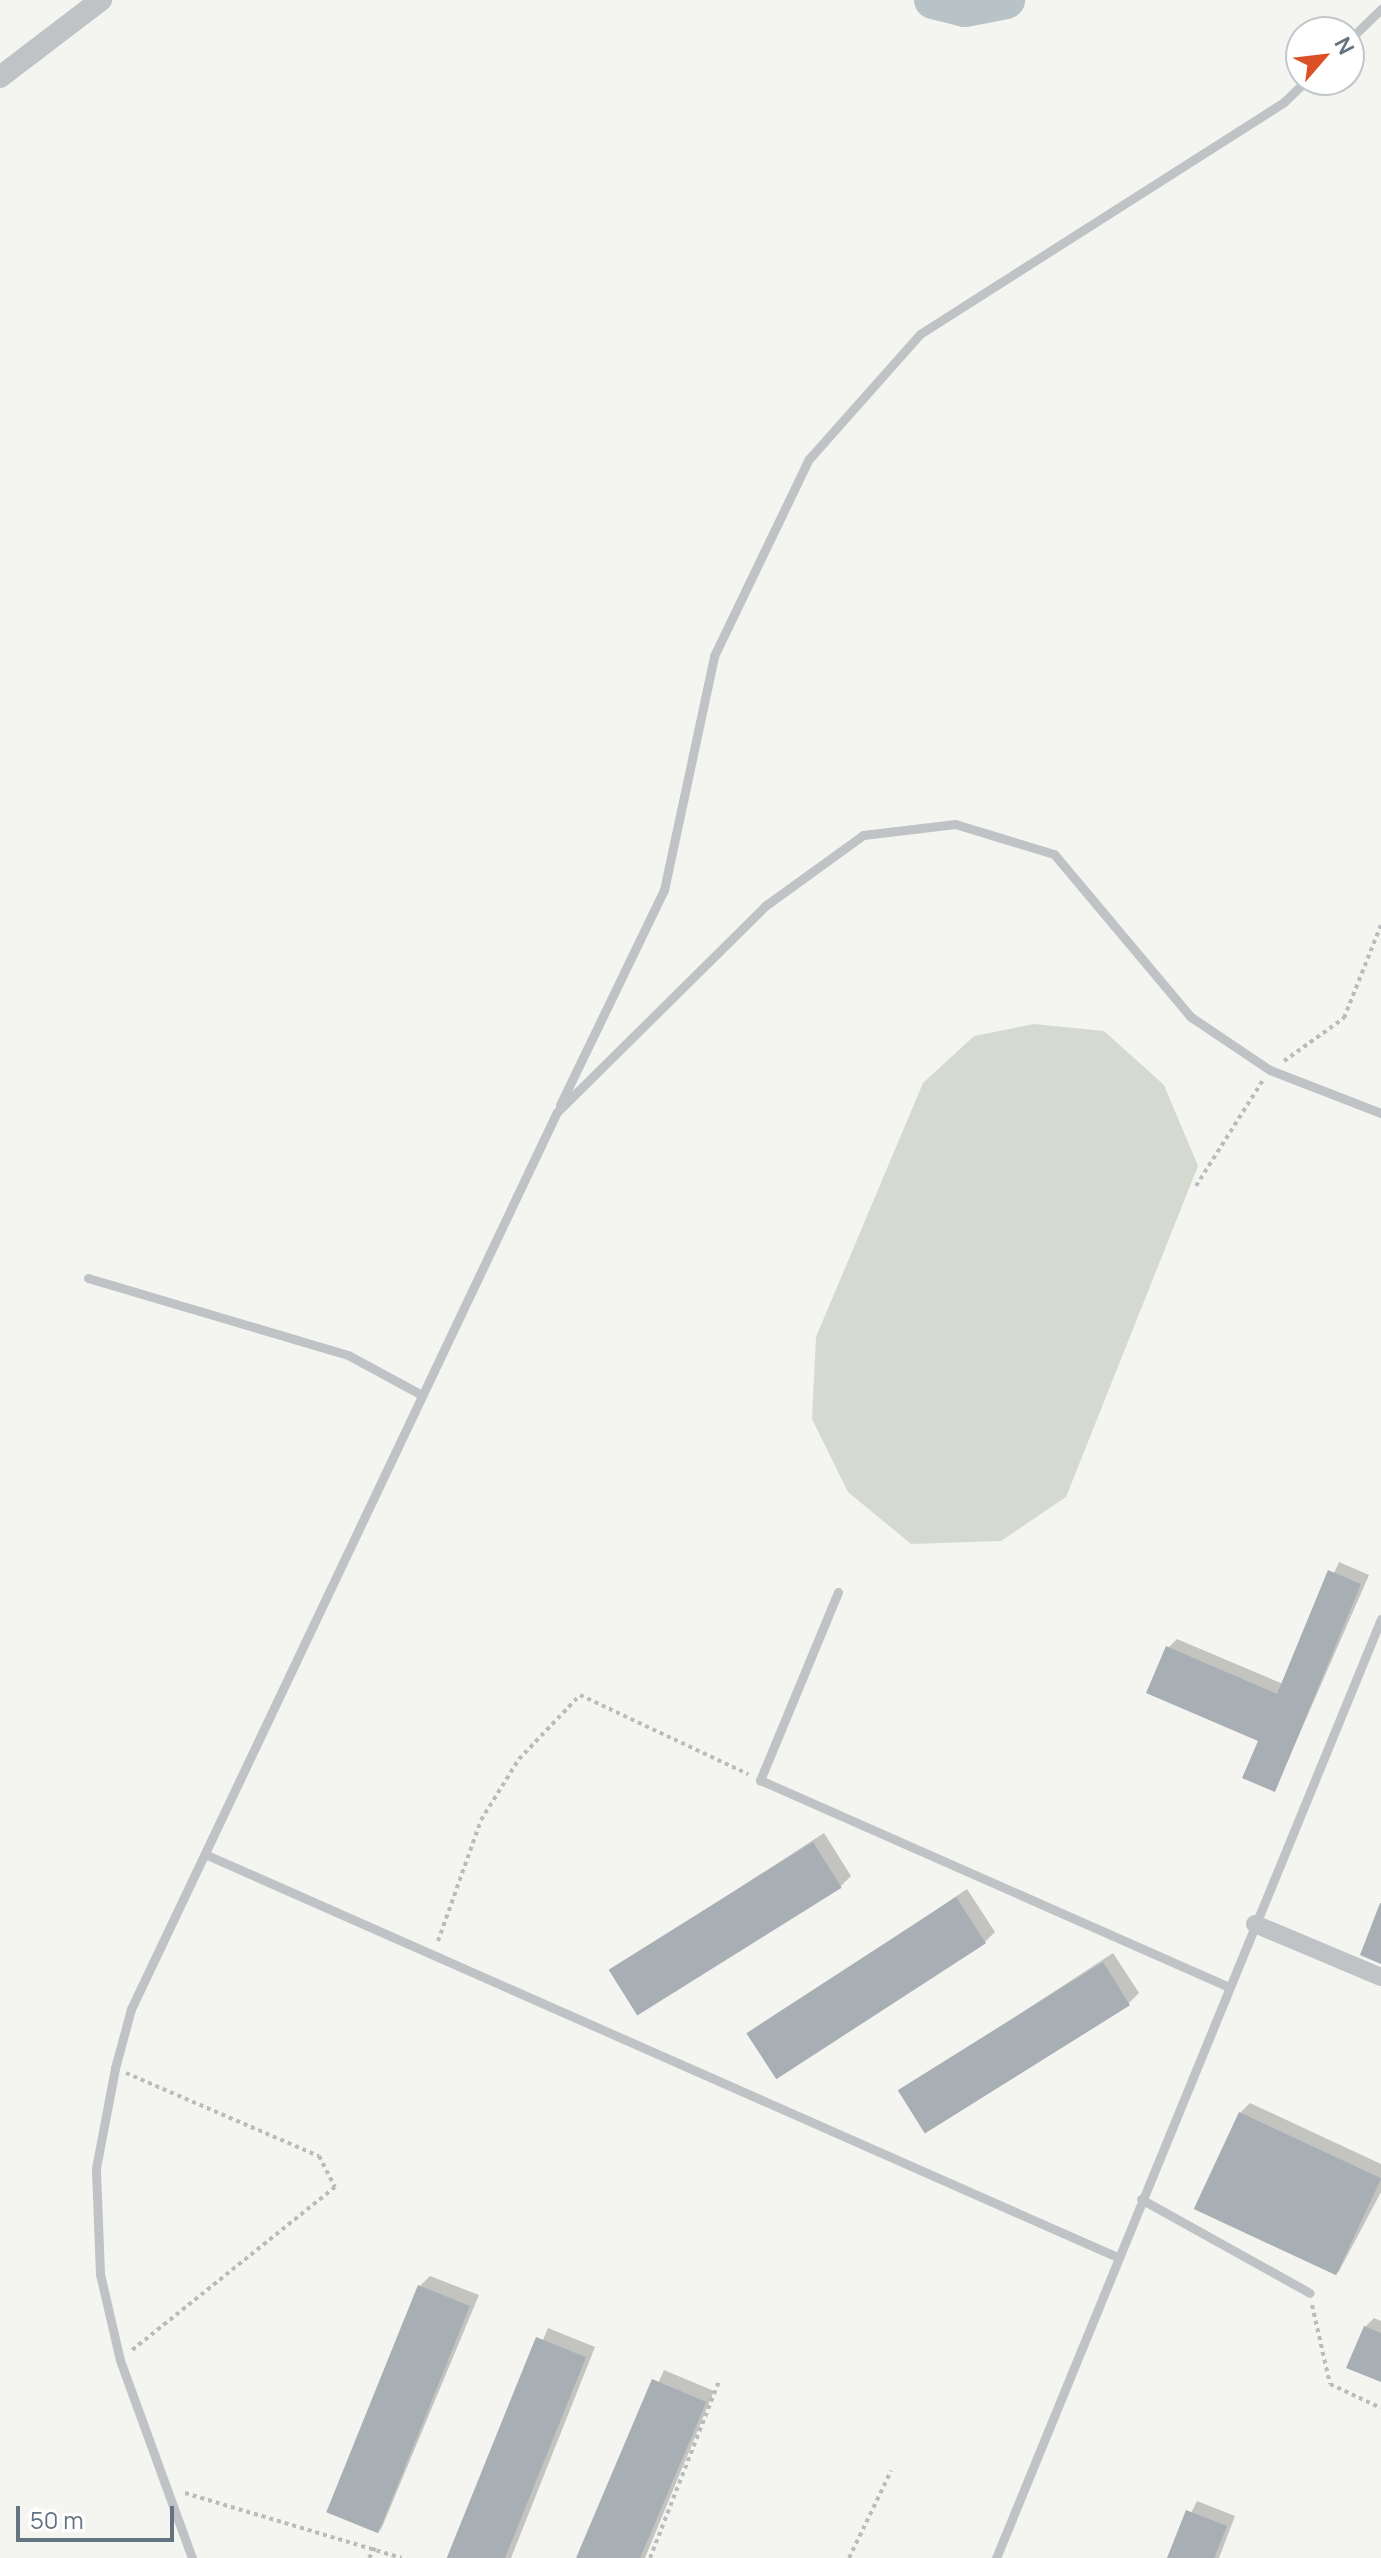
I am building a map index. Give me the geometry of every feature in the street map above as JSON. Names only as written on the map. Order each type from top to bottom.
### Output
[{"type":"street","points":[[0,77],[101,0]]},
{"type":"street","points":[[1255,1924],[1381,1977]]},
{"type":"lane","points":[[1365,24],[1381,9]]},
{"type":"lane","points":[[192,2558],[120,2360],[95,2211],[100,2129],[131,2009],[664,890],[714,656],[809,459],[920,334],[1290,96]]},
{"type":"lane","points":[[557,1112],[765,906],[863,835],[955,824],[1054,854],[1191,1017],[1270,1070],[1381,1113]]},
{"type":"lane","points":[[88,1278],[348,1355],[422,1395]]},
{"type":"lane","points":[[838,1592],[760,1780],[1229,1987]]},
{"type":"lane","points":[[996,2558],[1115,2256],[1381,1619]]},
{"type":"lane","points":[[207,1855],[1115,2256]]},
{"type":"lane","points":[[1141,2199],[1310,2293]]},
{"type":"path","points":[[1196,1186],[1270,1070],[1344,1018],[1381,925]]},
{"type":"path","points":[[434,1955],[481,1820],[519,1759],[580,1695],[760,1780]]},
{"type":"path","points":[[115,2068],[319,2156],[335,2187],[120,2360]]},
{"type":"path","points":[[1310,2293],[1330,2384],[1381,2408]]},
{"type":"path","points":[[650,2558],[719,2381]]},
{"type":"path","points":[[849,2558],[891,2471]]},
{"type":"path","points":[[167,2488],[401,2558]]},
{"type":"path","points":[[369,2558],[375,2548]]},
{"type":"shaded area","points":[[1034,1024],[1104,1031],[1164,1085],[1198,1166],[1066,1497],[1001,1541],[911,1544],[848,1492],[812,1419],[816,1337],[923,1083],[974,1036]]},
{"type":"building","points":[[1328,1570],[1361,1584],[1275,1792],[1242,1778],[1258,1741],[1146,1693],[1166,1646],[1277,1694]]},
{"type":"building","points":[[813,1842],[842,1888],[637,2016],[609,1970]]},
{"type":"building","points":[[956,1897],[986,1943],[776,2079],[746,2033]]},
{"type":"building","points":[[1381,1903],[1381,1964],[1360,1955]]},
{"type":"building","points":[[1103,1962],[1130,2005],[925,2133],[898,2090]]},
{"type":"building","points":[[1239,2112],[1381,2178],[1336,2275],[1194,2209]]},
{"type":"building","points":[[418,2285],[470,2306],[378,2533],[326,2512]]},
{"type":"building","points":[[1364,2326],[1381,2333],[1381,2382],[1346,2368]]},
{"type":"building","points":[[536,2337],[586,2357],[505,2558],[447,2558]]},
{"type":"building","points":[[652,2379],[706,2402],[640,2558],[576,2558]]},
{"type":"building","points":[[1186,2510],[1227,2526],[1214,2558],[1167,2558]]},
{"type":"waterway","points":[[933,0],[965,8],[1006,0]]}]
